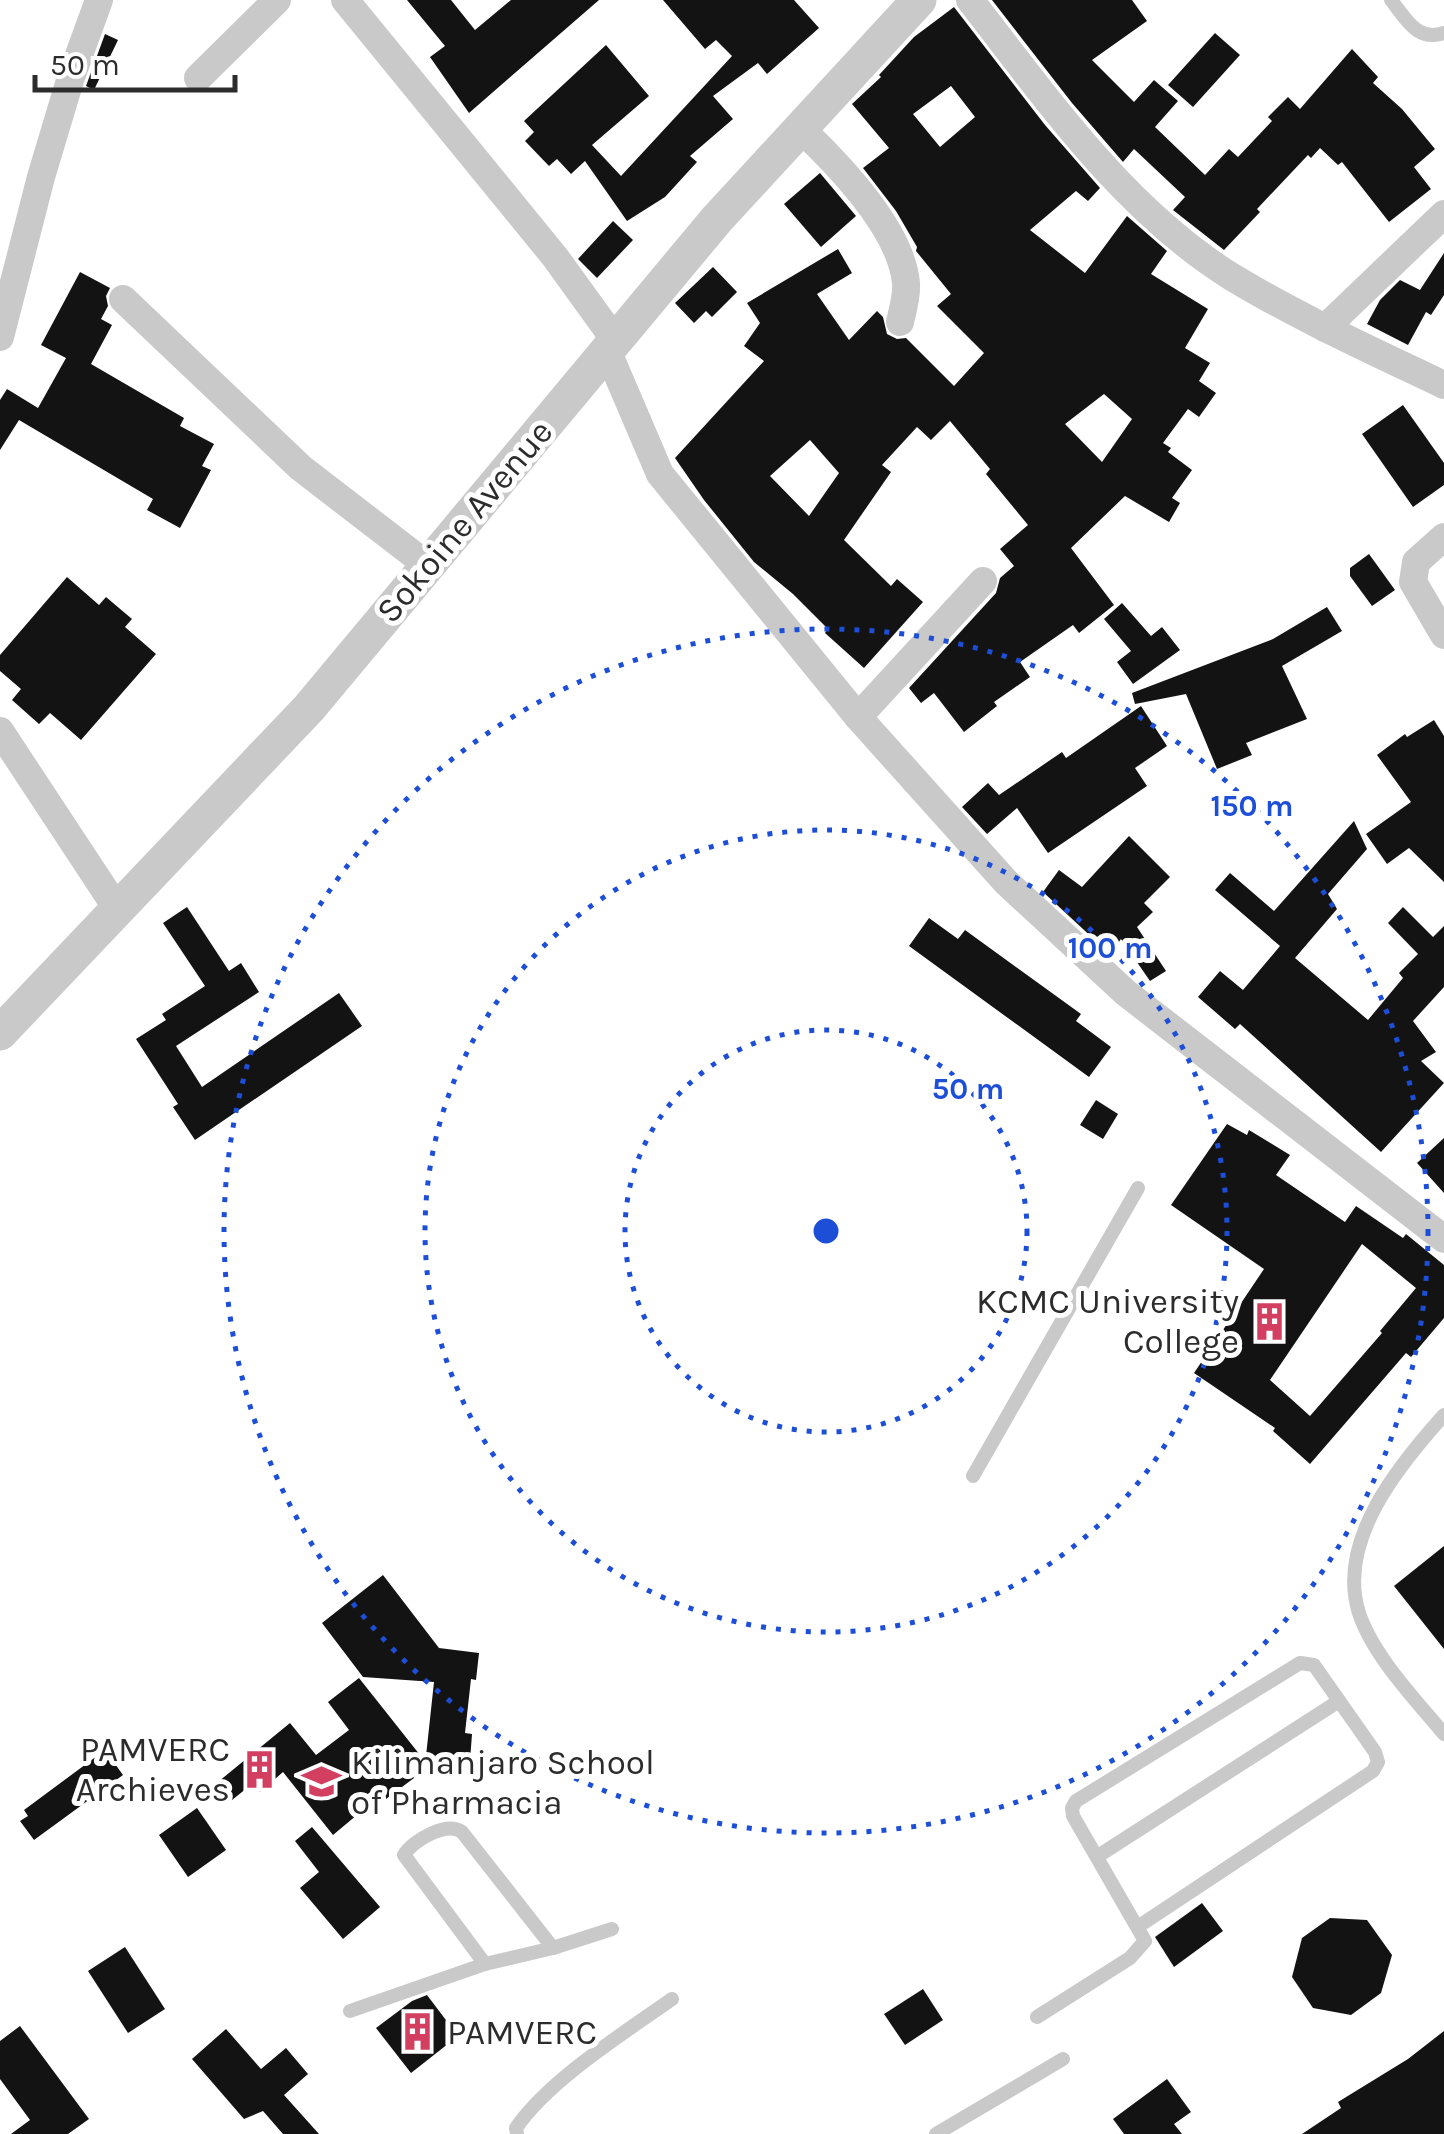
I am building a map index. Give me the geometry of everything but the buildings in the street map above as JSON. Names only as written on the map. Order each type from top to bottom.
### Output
[{"type":"street","points":[[0,337],[41,177],[71,76],[100,0]]},
{"type":"street","points":[[198,78],[277,0]]},
{"type":"street","points":[[345,0],[555,256],[611,345],[660,474],[858,717],[1006,882],[1126,994],[1444,1239]]},
{"type":"street","name":"Sokoine Avenue","points":[[0,1033],[308,708],[717,219],[919,0]]},
{"type":"street","points":[[970,0],[1096,159],[1160,221],[1230,276],[1324,328],[1444,385]]},
{"type":"street","points":[[801,129],[853,182],[899,256],[906,289],[900,322]]},
{"type":"street","points":[[1324,328],[1444,214]]},
{"type":"street","points":[[123,299],[301,468],[428,566]]},
{"type":"street","points":[[1444,537],[1416,562],[1413,582],[1444,636]]},
{"type":"street","points":[[858,717],[983,581]]},
{"type":"street","points":[[0,731],[116,907]]},
{"type":"lane","points":[[1391,0],[1420,34],[1444,33]]},
{"type":"lane","points":[[973,1476],[1138,1188]]},
{"type":"lane","points":[[1444,1415],[1414,1449],[1365,1524],[1354,1560],[1359,1613],[1390,1669],[1444,1734]]},
{"type":"lane","points":[[1038,2017],[1130,1958],[1146,1942],[1072,1816],[1076,1801],[1300,1664],[1314,1665],[1374,1752],[1378,1762],[1373,1771],[1139,1926]]},
{"type":"lane","points":[[1098,1856],[1339,1701]]},
{"type":"lane","points":[[485,1964],[404,1855],[408,1848],[448,1827],[462,1832],[553,1948]]},
{"type":"lane","points":[[350,2011],[485,1964],[553,1948],[612,1928]]},
{"type":"lane","points":[[517,2134],[516,2128],[530,2109],[614,2040],[672,1999]]},
{"type":"lane","points":[[936,2134],[1063,2059]]},
{"type":"place","name":"KCMC University College","points":[[1269,1321]]},
{"type":"place","name":"PAMVERC Archieves","points":[[260,1769]]},
{"type":"place","name":"Kilimanjaro School of Pharmacia","points":[[321,1782]]},
{"type":"place","name":"PAMVERC","points":[[417,2032]]}]
